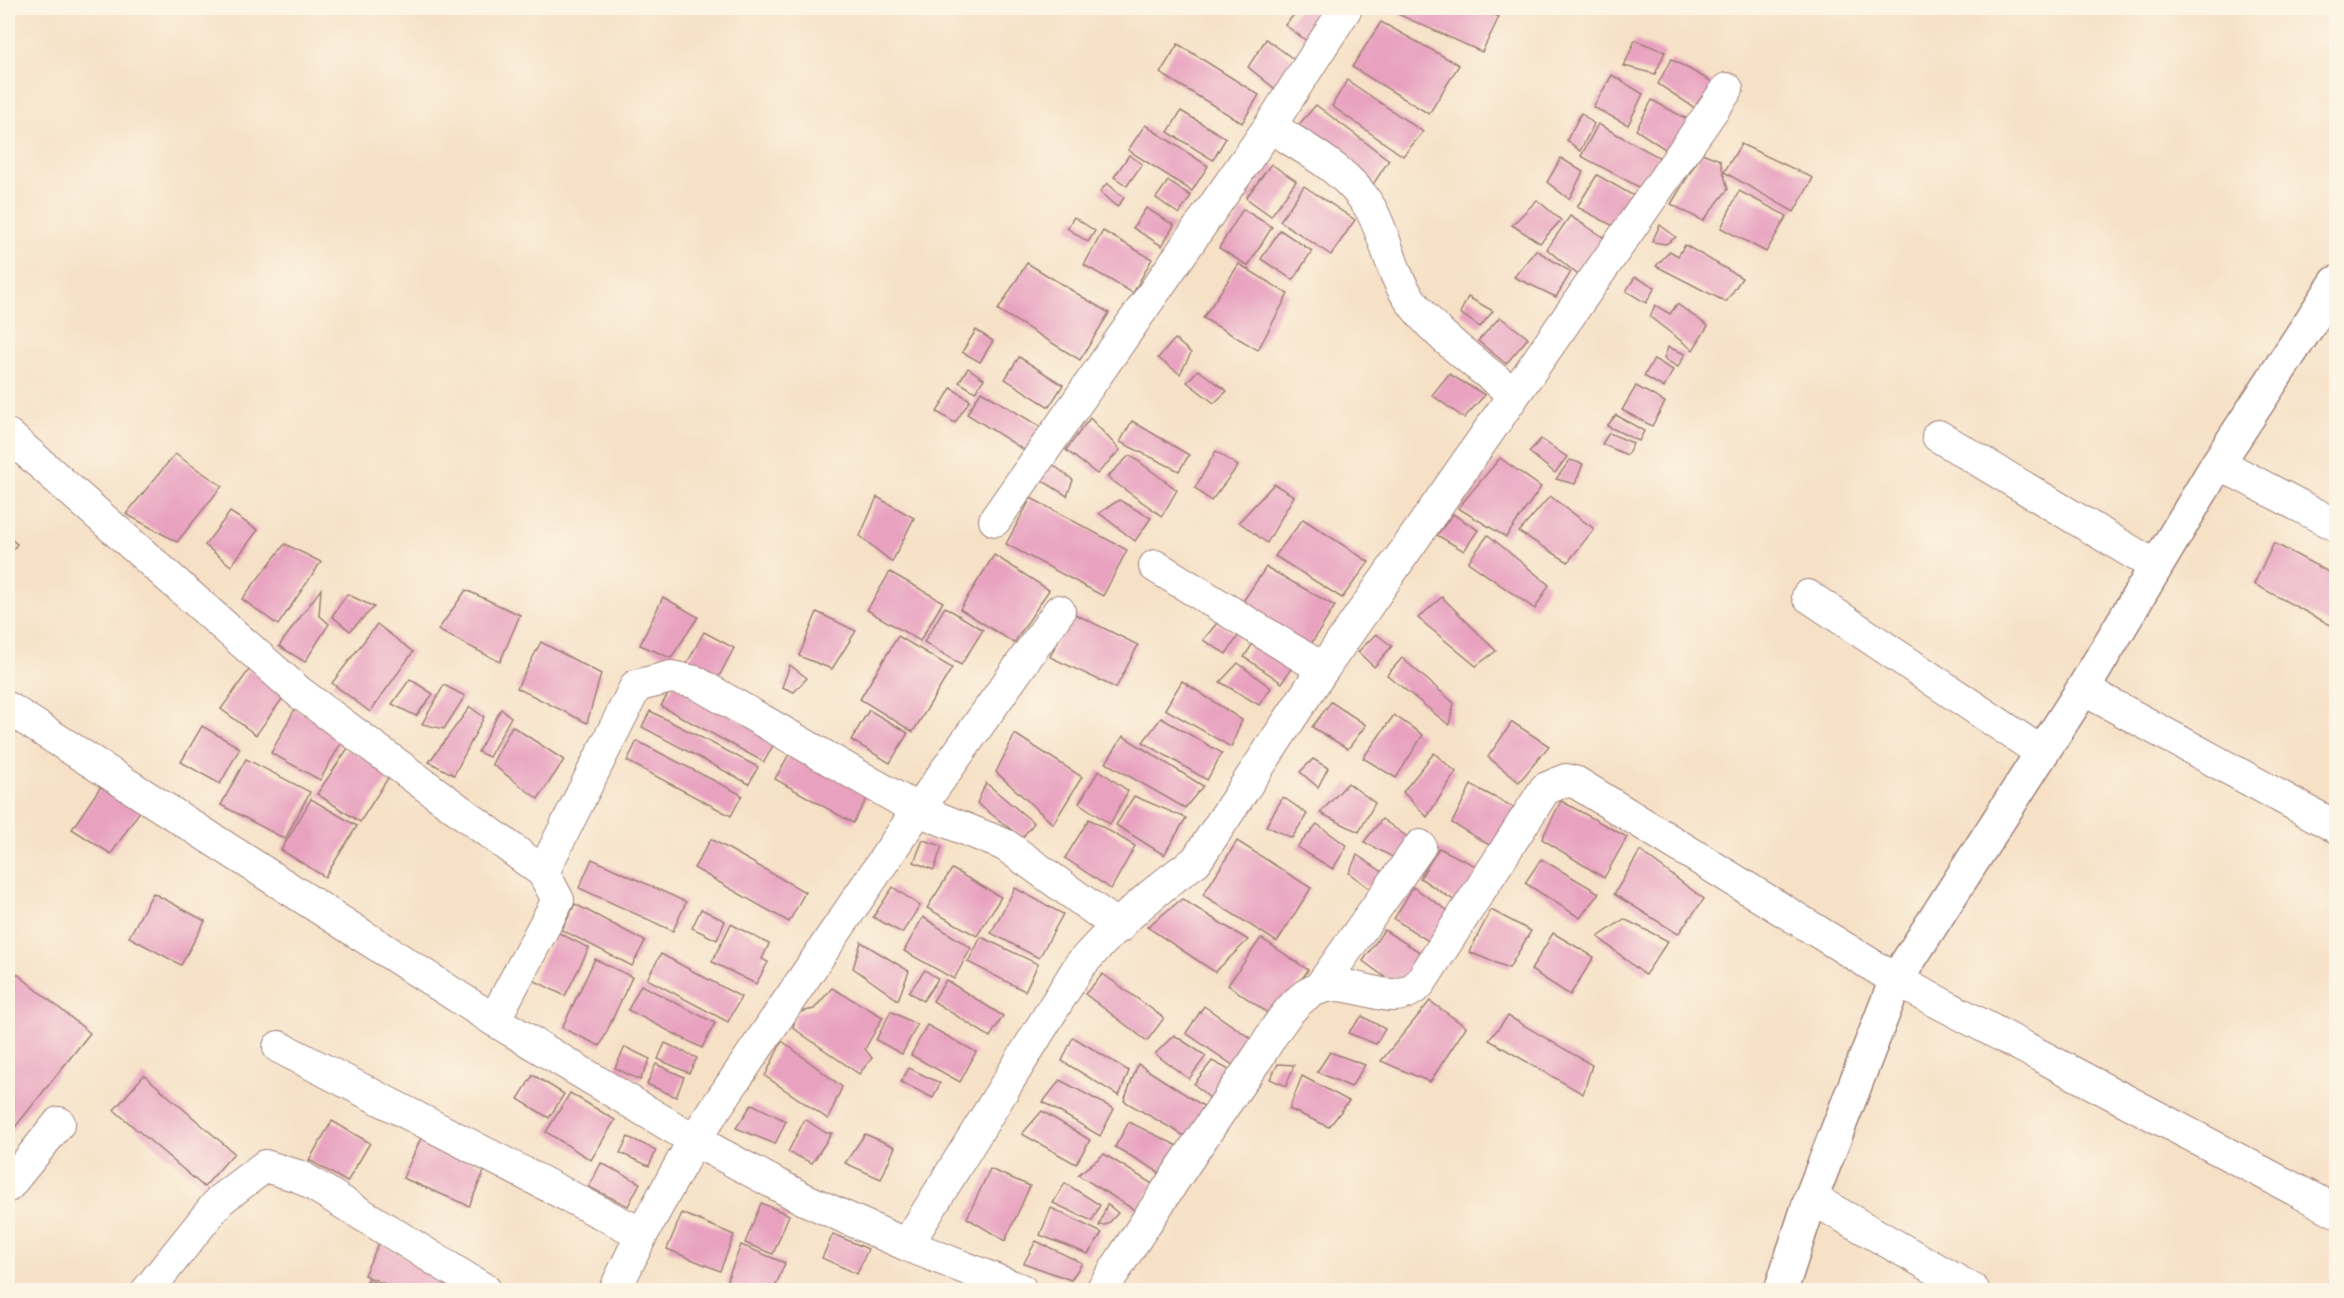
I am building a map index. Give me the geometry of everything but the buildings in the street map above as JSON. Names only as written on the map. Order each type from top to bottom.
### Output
[{"type":"main road","points":[[1781,1290],[1811,1198],[1896,980],[2083,689],[2218,463],[2337,283]]},
{"type":"street","points":[[995,520],[1269,126],[1346,8]]},
{"type":"street","points":[[907,1245],[1080,965],[1104,938],[1119,927],[1171,878],[1196,861],[1323,669],[1727,89]]},
{"type":"street","points":[[1269,126],[1338,171],[1357,189],[1374,216],[1407,296],[1438,330],[1513,394]]},
{"type":"street","points":[[8,435],[300,693],[543,872],[558,900],[494,1020]]},
{"type":"street","points":[[1938,436],[2155,566]]},
{"type":"street","points":[[2218,463],[2337,525]]},
{"type":"street","points":[[1155,566],[1323,669]]},
{"type":"street","points":[[1808,596],[2042,753]]},
{"type":"street","points":[[615,1290],[642,1234],[694,1140],[918,810],[1059,611]]},
{"type":"street","points":[[543,872],[636,686],[650,680],[671,677],[694,682],[918,810],[1005,845],[1119,927]]},
{"type":"street","points":[[2083,689],[2337,827]]},
{"type":"street","points":[[8,708],[494,1020],[694,1140],[804,1199],[907,1245],[1021,1290]]},
{"type":"street","points":[[1320,987],[1355,986],[1385,996],[1401,996],[1412,991],[1420,983],[1545,789],[1566,780],[1587,789],[1896,980],[2337,1211]]},
{"type":"street","points":[[1102,1290],[1206,1130],[1287,1015],[1304,996],[1320,987],[1420,846]]},
{"type":"street","points":[[279,1047],[642,1234]]},
{"type":"street","points":[[8,1186],[59,1123]]},
{"type":"street","points":[[148,1290],[220,1200],[265,1166],[301,1177],[485,1290]]},
{"type":"street","points":[[1811,1198],[1973,1290]]}]
